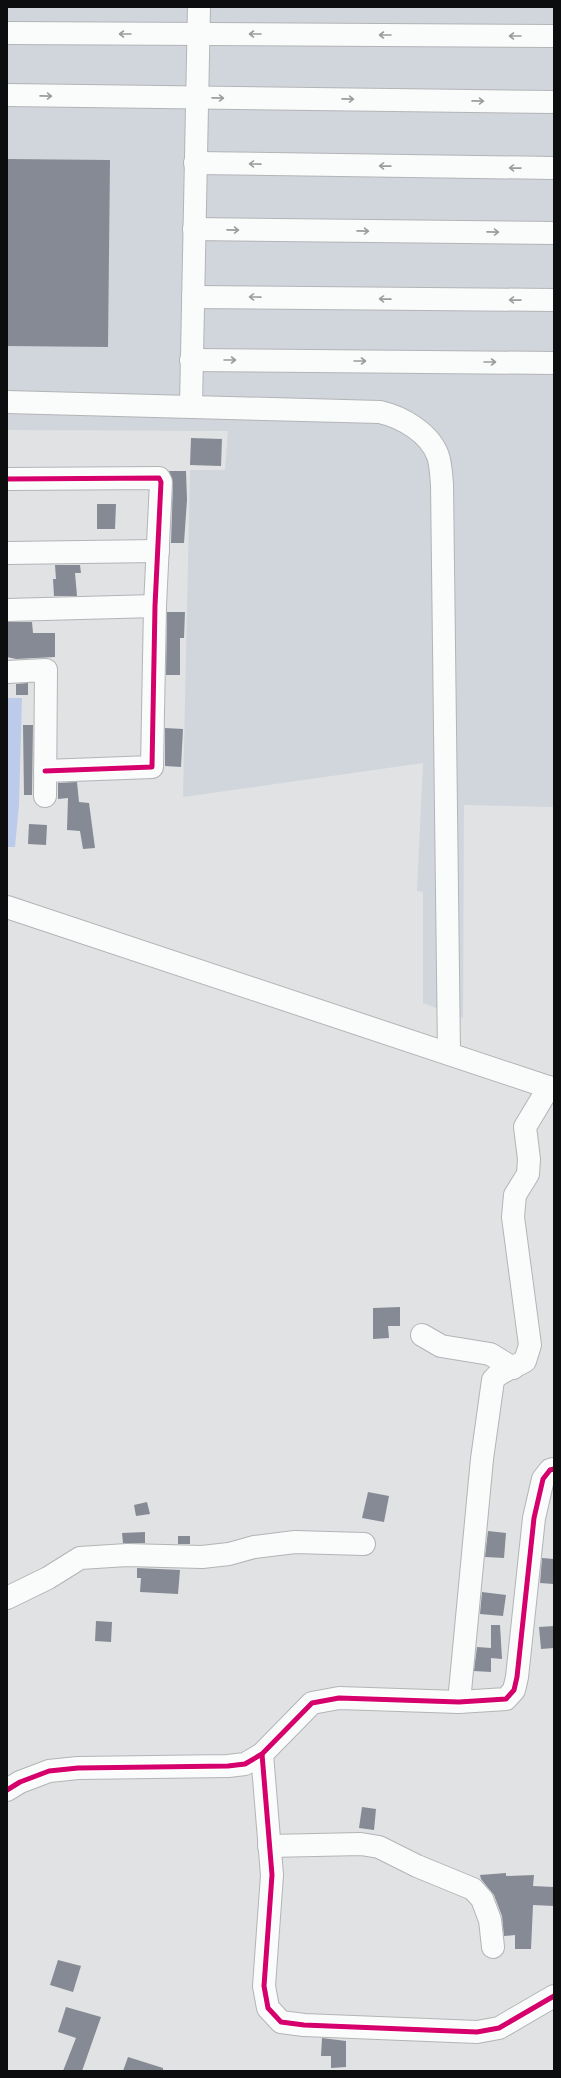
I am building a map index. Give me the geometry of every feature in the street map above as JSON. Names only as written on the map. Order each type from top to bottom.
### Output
[{"type":"street","points":[[191,406],[199,7]]},
{"type":"street","points":[[7,33],[554,36]]},
{"type":"street","points":[[7,95],[554,102]]},
{"type":"street","points":[[195,163],[554,168]]},
{"type":"street","points":[[194,229],[554,233]]},
{"type":"street","points":[[193,297],[554,300]]},
{"type":"street","points":[[191,360],[554,363]]},
{"type":"street","points":[[7,402],[380,412],[397,416],[410,423],[430,442],[438,455],[442,484],[449,1054]]},
{"type":"street","points":[[7,479],[159,478],[161,482],[152,767],[45,771]]},
{"type":"street","points":[[7,553],[158,551]]},
{"type":"street","points":[[7,610],[156,606]]},
{"type":"street","points":[[7,672],[46,670],[45,796]]},
{"type":"street","points":[[7,907],[552,1088],[525,1127],[529,1159],[528,1174],[515,1195],[513,1217],[530,1345],[525,1361],[513,1368],[500,1372],[492,1380],[481,1467],[459,1702]]},
{"type":"street","points":[[422,1335],[441,1346],[490,1354],[513,1368]]},
{"type":"street","points":[[7,1790],[20,1782],[49,1771],[78,1768],[228,1766],[245,1764],[262,1754],[312,1703],[339,1698],[459,1702],[506,1699],[514,1690],[534,1518],[543,1479],[550,1470],[554,1470]]},
{"type":"street","points":[[7,1598],[48,1578],[80,1558],[127,1555],[202,1557],[229,1554],[254,1547],[295,1542],[364,1544]]},
{"type":"street","points":[[262,1754],[272,1875],[264,1986],[268,2008],[281,2022],[304,2025],[477,2032],[499,2028],[554,1996]]},
{"type":"street","points":[[269,1846],[361,1844],[379,1847],[417,1866],[473,1889],[482,1899],[490,1920],[493,1947]]},
{"type":"shaded area","points":[[7,7],[554,7],[554,807],[464,805],[463,1018],[423,1003],[423,892],[417,891],[423,763],[183,797],[190,470],[225,470],[228,431],[7,430]]},
{"type":"shaded area","points":[[7,698],[22,698],[19,804],[15,847],[7,847]]},
{"type":"building","points":[[7,159],[110,160],[108,347],[7,346]]},
{"type":"building","points":[[191,438],[222,439],[221,466],[190,465]]},
{"type":"building","points":[[169,471],[186,471],[187,500],[184,543],[171,543],[173,483]]},
{"type":"building","points":[[97,504],[116,504],[115,529],[97,529]]},
{"type":"building","points":[[55,565],[80,565],[81,573],[75,573],[77,596],[54,596],[53,579],[56,579]]},
{"type":"building","points":[[167,612],[185,612],[184,638],[180,638],[180,675],[166,675]]},
{"type":"building","points":[[7,622],[32,622],[33,633],[55,633],[55,657],[16,659],[7,657]]},
{"type":"building","points":[[28,683],[28,695],[16,695],[16,684]]},
{"type":"building","points":[[23,725],[33,725],[32,795],[24,795]]},
{"type":"building","points":[[165,728],[183,729],[181,767],[165,766]]},
{"type":"building","points":[[77,782],[79,802],[89,803],[95,848],[83,849],[80,831],[67,830],[68,798],[58,799],[58,783]]},
{"type":"building","points":[[29,824],[47,825],[46,845],[28,844]]},
{"type":"building","points":[[400,1307],[400,1326],[388,1326],[389,1338],[373,1339],[373,1308]]},
{"type":"building","points":[[368,1492],[389,1496],[384,1522],[362,1518]]},
{"type":"building","points":[[147,1502],[150,1514],[136,1516],[134,1505]]},
{"type":"building","points":[[488,1531],[506,1533],[504,1558],[485,1557]]},
{"type":"building","points":[[145,1532],[145,1543],[123,1543],[122,1533]]},
{"type":"building","points":[[178,1536],[190,1536],[190,1544],[178,1544]]},
{"type":"building","points":[[542,1558],[554,1559],[554,1584],[540,1583]]},
{"type":"building","points":[[137,1568],[180,1570],[178,1594],[140,1592],[141,1578],[137,1578]]},
{"type":"building","points":[[482,1592],[506,1595],[503,1616],[480,1614]]},
{"type":"building","points":[[96,1621],[112,1622],[111,1642],[95,1641]]},
{"type":"building","points":[[491,1625],[500,1625],[502,1659],[491,1658],[491,1672],[474,1671],[477,1647],[491,1648]]},
{"type":"building","points":[[554,1626],[554,1648],[541,1649],[539,1627]]},
{"type":"building","points":[[362,1807],[376,1809],[374,1830],[359,1828]]},
{"type":"building","points":[[506,1873],[506,1876],[534,1875],[533,1886],[554,1887],[554,1906],[533,1905],[531,1949],[515,1949],[515,1935],[504,1936],[502,1916],[494,1895],[481,1879],[480,1875]]},
{"type":"building","points":[[58,1960],[81,1966],[73,1992],[50,1985]]},
{"type":"building","points":[[66,2007],[101,2017],[82,2071],[63,2071],[76,2038],[58,2032]]},
{"type":"building","points":[[322,2038],[346,2041],[346,2067],[331,2068],[331,2056],[321,2056]]},
{"type":"building","points":[[128,2057],[163,2068],[163,2071],[123,2071]]},
{"type":"cycle path","points":[[7,479],[159,478],[161,482],[155,606],[152,767],[45,771]]},
{"type":"cycle path","points":[[7,1790],[20,1782],[49,1771],[78,1768],[228,1766],[245,1764],[262,1754],[312,1703],[339,1698],[459,1702],[506,1699],[514,1690],[517,1677],[534,1518],[543,1479],[550,1470],[554,1469]]},
{"type":"cycle path","points":[[262,1754],[272,1875],[264,1986],[268,2008],[281,2022],[304,2025],[477,2032],[499,2028],[554,1996]]}]
